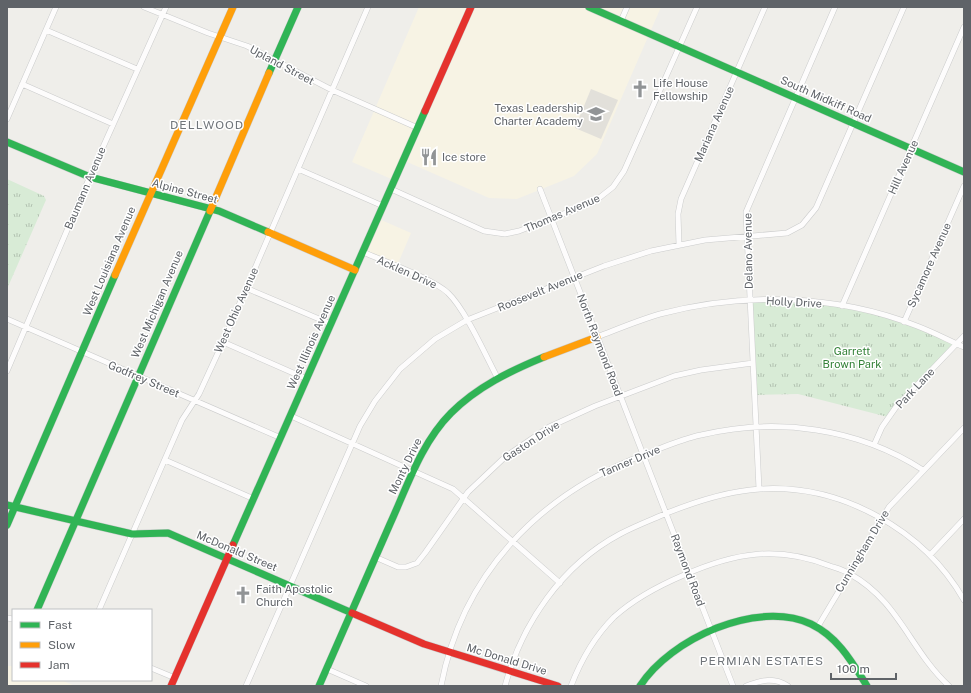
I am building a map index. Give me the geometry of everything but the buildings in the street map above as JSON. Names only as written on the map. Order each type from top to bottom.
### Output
[{"type":"street","points":[[7,119],[56,7]]},
{"type":"street","name":"Upland Street","points":[[144,7],[247,46],[332,90],[418,128]]},
{"type":"street","name":"Baumann Avenue","points":[[7,371],[113,124],[166,7]]},
{"type":"street","name":"West Louisiana Avenue","points":[[7,524],[150,193],[233,7]]},
{"type":"street","name":"West Michigan Avenue","points":[[37,609],[210,208],[276,61],[298,7]]},
{"type":"street","name":"West Ohio Avenue","points":[[99,609],[182,420],[195,402],[223,342],[368,7]]},
{"type":"street","name":"West Illinois Avenue","points":[[172,686],[471,7]]},
{"type":"street","name":"South Midkiff Road","points":[[589,7],[964,172]]},
{"type":"street","points":[[621,21],[627,7]]},
{"type":"street","name":"Thomas Avenue","points":[[391,189],[491,232],[512,233],[595,202],[609,191],[619,179],[696,7]]},
{"type":"street","name":"Mariana Avenue","points":[[679,245],[678,214],[681,198],[765,7]]},
{"type":"street","name":"Delano Avenue","points":[[759,489],[746,237],[746,208],[835,7]]},
{"type":"street","name":"Roosevelt Avenue","points":[[246,686],[352,443],[375,401],[400,369],[432,342],[467,320],[627,258],[679,245],[785,234],[797,228],[807,220],[816,208],[904,7]]},
{"type":"street","name":"Hill Avenue","points":[[842,306],[964,28]]},
{"type":"street","points":[[46,30],[137,70]]},
{"type":"street","points":[[22,84],[113,124]]},
{"type":"street","name":"Alpine Street","points":[[7,142],[90,177],[210,208],[355,270]]},
{"type":"street","points":[[298,169],[383,206]]},
{"type":"street","name":"Sycamore Avenue","points":[[904,322],[964,186]]},
{"type":"street","name":"North Raymond Road","points":[[540,190],[643,455]]},
{"type":"street","name":"Acklen Drive","points":[[362,252],[443,288],[455,300],[497,377]]},
{"type":"street","points":[[246,288],[331,324]]},
{"type":"street","name":"Holly Drive","points":[[597,337],[632,323],[675,311],[719,302],[793,300],[842,306],[904,322],[964,347]]},
{"type":"street","name":"Godfrey Street","points":[[7,319],[195,402],[281,438]]},
{"type":"street","name":"Park Lane","points":[[874,445],[884,424],[896,407],[964,336]]},
{"type":"street","name":"Monty Drive","points":[[319,686],[414,470],[427,445],[447,416],[468,396],[497,377],[597,337]]},
{"type":"street","points":[[223,342],[307,379]]},
{"type":"street","name":"Gaston Drive","points":[[375,557],[398,567],[406,567],[417,562],[425,553],[463,498],[505,457],[539,433],[578,413],[674,376],[702,370],[753,363]]},
{"type":"street","points":[[290,416],[450,487],[507,537],[513,540],[560,583]]},
{"type":"street","name":"Tanner Drive","points":[[441,686],[449,652],[456,632],[472,598],[488,571],[513,540],[544,511],[575,488],[612,467],[675,442],[701,434],[756,426],[786,426],[811,429],[845,436],[874,445],[923,470]]},
{"type":"street","name":"Cunningham Drive","points":[[817,628],[890,505],[964,428]]},
{"type":"street","name":"Raymond Road","points":[[643,455],[732,686]]},
{"type":"street","points":[[165,460],[254,499]]},
{"type":"street","points":[[505,686],[530,624],[560,583],[585,558],[610,540],[636,526],[704,500],[729,493],[759,489],[785,490],[828,497],[858,507],[882,519],[911,538],[930,555],[950,579],[964,600]]},
{"type":"street","name":"McDonald Street","points":[[7,504],[132,534],[168,533],[418,642],[449,652]]},
{"type":"street","points":[[930,555],[964,519]]},
{"type":"street","points":[[571,686],[588,650],[614,618],[631,603],[653,588],[728,558],[772,552],[812,559],[849,573],[874,591],[892,609],[926,662],[949,686]]},
{"type":"street","points":[[640,686],[650,671],[670,652],[684,644],[747,619],[763,616],[781,616],[800,620],[817,628],[842,648],[867,686]]},
{"type":"street","name":"Mc Donald Drive","points":[[449,652],[558,686]]},
{"type":"street","points":[[152,668],[175,678]]},
{"type":"street","points":[[327,669],[366,686]]},
{"type":"street","points":[[746,686],[762,680],[781,682],[788,686]]},
{"type":"shaded area","points":[[419,7],[661,7],[597,154],[574,176],[517,199],[489,198],[405,161],[396,181],[352,162]]},
{"type":"shaded area","name":"Texas Leadership Charter Academy","points":[[591,89],[618,100],[601,139],[575,128]]},
{"type":"shaded area","points":[[379,219],[411,233],[396,268],[364,253]]},
{"type":"shaded area","points":[[7,666],[12,666],[12,681],[63,681],[75,686],[7,686]]},
{"type":"green space","points":[[7,179],[44,196],[46,200],[7,289]]},
{"type":"green space","name":"Garrett Brown Park","points":[[749,300],[796,300],[880,314],[957,344],[888,417],[798,394],[755,395]]},
{"type":"traffic: fast","points":[[269,73],[298,7]]},
{"type":"traffic: fast","points":[[589,7],[964,172]]},
{"type":"traffic: fast","points":[[233,545],[425,111]]},
{"type":"traffic: fast","points":[[7,142],[90,177],[219,211],[268,232]]},
{"type":"traffic: fast","points":[[37,609],[210,211]]},
{"type":"traffic: fast","points":[[7,525],[115,275]]},
{"type":"traffic: fast","points":[[319,686],[409,481],[431,438],[451,413],[472,395],[494,380],[544,357]]},
{"type":"traffic: fast","points":[[7,505],[132,534],[168,533],[352,613]]},
{"type":"traffic: fast","points":[[640,686],[654,669],[672,653],[693,639],[716,628],[741,620],[766,617],[789,618],[811,624],[821,629],[844,651],[867,686]]},
{"type":"traffic: slow","points":[[115,275],[233,7]]},
{"type":"traffic: slow","points":[[210,211],[269,73]]},
{"type":"traffic: slow","points":[[268,232],[355,270]]},
{"type":"traffic: slow","points":[[544,357],[597,337]]},
{"type":"traffic: jam","points":[[425,111],[471,7]]},
{"type":"traffic: jam","points":[[171,686],[233,545]]},
{"type":"traffic: jam","points":[[352,613],[424,644],[558,686]]},
{"type":"place","name":"Life House Fellowship","points":[[640,89]]},
{"type":"place","name":"Texas Leadership Charter Academy","points":[[596,114]]},
{"type":"place","name":"Ice store","points":[[429,157]]},
{"type":"place","name":"Faith Apostolic Church","points":[[243,595]]},
{"type":"district","name":"DELLWOOD","points":[[207,125]]},
{"type":"district","name":"PERMIAN ESTATES","points":[[762,661]]}]
